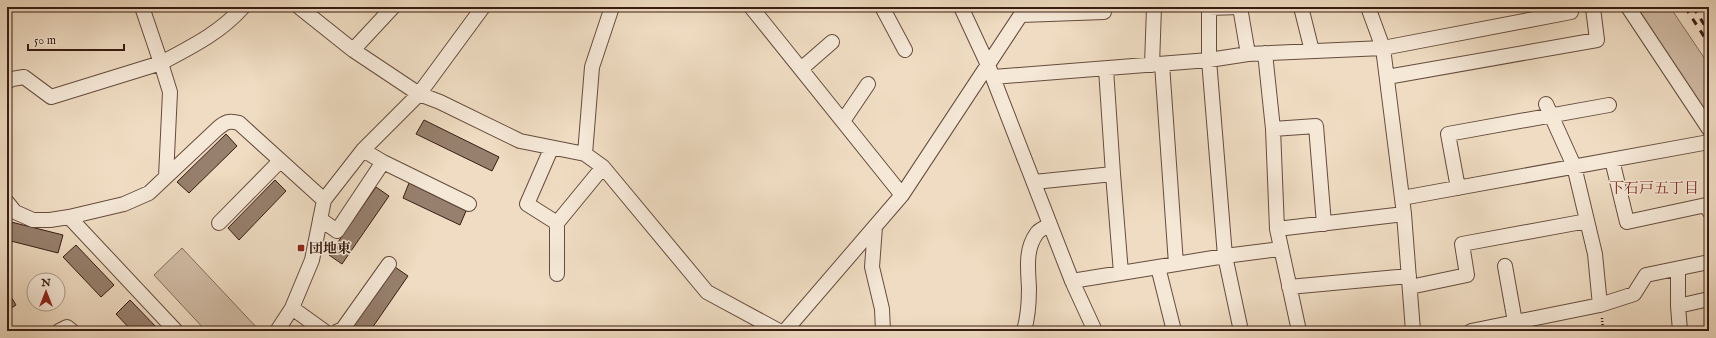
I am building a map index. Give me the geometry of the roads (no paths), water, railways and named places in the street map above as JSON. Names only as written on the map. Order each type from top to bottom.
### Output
[{"type":"street","points":[[142,7],[170,92],[166,177]]},
{"type":"street","points":[[7,82],[12,79],[24,77],[51,97],[161,63],[202,41],[231,21],[243,7]]},
{"type":"street","points":[[299,7],[353,50],[419,94],[440,102],[520,141],[551,149],[585,154],[603,167],[707,292],[779,331]]},
{"type":"street","points":[[353,50],[393,7]]},
{"type":"street","points":[[277,331],[292,308],[312,260],[324,200],[363,150],[419,94],[483,7]]},
{"type":"street","points":[[585,154],[592,68],[612,7]]},
{"type":"street","points":[[751,7],[902,195]]},
{"type":"street","points":[[882,7],[905,50]]},
{"type":"street","points":[[962,7],[990,71],[1072,281],[1095,331]]},
{"type":"street","points":[[1154,7],[1157,65],[1176,264]]},
{"type":"street","points":[[1241,331],[1225,256],[1209,60],[1209,8],[1240,7],[1248,54]]},
{"type":"street","points":[[1301,7],[1312,51]]},
{"type":"street","points":[[1368,7],[1383,48],[1404,214],[1413,331]]},
{"type":"street","points":[[990,71],[1106,69],[1209,60],[1248,54],[1383,48],[1569,10],[1594,7],[1597,40],[1387,77]]},
{"type":"street","points":[[1628,7],[1709,129]]},
{"type":"street","points":[[785,331],[902,195],[990,71],[1024,11],[1104,12]]},
{"type":"street","points":[[801,69],[832,42]]},
{"type":"street","points":[[1265,53],[1273,129],[1277,229],[1280,249],[1299,331]]},
{"type":"street","points":[[1106,69],[1121,273]]},
{"type":"street","points":[[843,121],[868,84]]},
{"type":"street","points":[[1458,188],[1448,134],[1548,109],[1609,105]]},
{"type":"street","points":[[1548,109],[1574,166],[1595,254],[1600,305]]},
{"type":"street","points":[[7,202],[15,212],[33,220],[50,220],[69,217],[124,204],[149,193],[225,122],[231,121],[239,124],[324,200]]},
{"type":"street","points":[[1273,129],[1316,126],[1324,224]]},
{"type":"street","points":[[1402,198],[1709,142]]},
{"type":"street","points":[[551,149],[527,204],[557,223]]},
{"type":"street","points":[[363,150],[383,162],[468,204]]},
{"type":"street","points":[[1612,160],[1627,222],[1706,205],[1709,211]]},
{"type":"street","points":[[219,223],[280,161]]},
{"type":"street","points":[[320,219],[337,231],[383,162]]},
{"type":"street","points":[[557,274],[557,223],[603,167]]},
{"type":"street","points":[[1034,182],[1113,174]]},
{"type":"street","points":[[1277,229],[1404,214]]},
{"type":"street","points":[[69,217],[176,331]]},
{"type":"street","points":[[1289,287],[1410,281],[1467,275],[1462,244],[1587,220]]},
{"type":"street","points":[[1024,331],[1027,319],[1029,288],[1027,264],[1032,243],[1038,232],[1050,225]]},
{"type":"street","points":[[875,227],[872,267],[882,309],[883,331]]},
{"type":"street","points":[[1072,281],[1225,256],[1280,249]]},
{"type":"street","points":[[1472,331],[1600,305],[1634,294],[1646,275],[1678,270],[1709,262]]},
{"type":"street","points":[[338,331],[342,330],[389,264]]},
{"type":"street","points":[[1506,266],[1515,322]]},
{"type":"street","points":[[1158,267],[1174,331]]},
{"type":"street","points":[[1678,270],[1680,331]]},
{"type":"street","points":[[1678,306],[1709,299]]},
{"type":"street","points":[[292,308],[324,331]]},
{"type":"street","points":[[60,331],[67,326],[72,331]]},
{"type":"railway","points":[[1685,7],[1709,44]]},
{"type":"railway","points":[[1693,7],[1709,32]]},
{"type":"place","name":"団地東","points":[[301,248]]},
{"type":"district","name":"下石戸五丁目","points":[[1654,188]]}]
